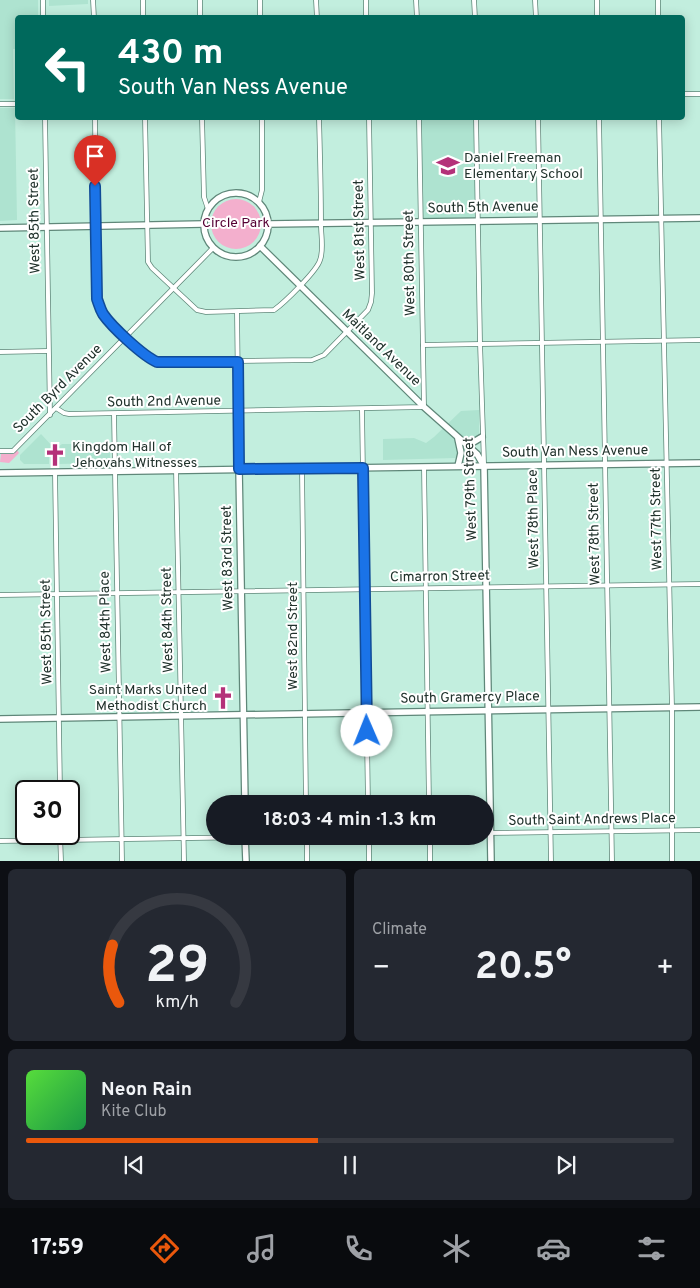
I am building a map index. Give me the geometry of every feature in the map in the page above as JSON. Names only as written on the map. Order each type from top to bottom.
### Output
[{"type":"street","points":[[43,0],[43,15]]},
{"type":"street","points":[[93,0],[94,15]]},
{"type":"street","points":[[143,0],[143,15]]},
{"type":"street","points":[[200,0],[200,15]]},
{"type":"street","points":[[260,0],[260,15]]},
{"type":"street","points":[[316,0],[317,15]]},
{"type":"street","points":[[366,0],[366,15]]},
{"type":"street","points":[[416,0],[417,15]]},
{"type":"street","points":[[474,0],[474,15]]},
{"type":"street","points":[[535,0],[536,15]]},
{"type":"street","points":[[597,0],[597,15]]},
{"type":"street","points":[[658,0],[658,15]]},
{"type":"street","points":[[685,94],[700,94]]},
{"type":"street","points":[[0,104],[15,104]]},
{"type":"street","name":"West 85th Street","points":[[45,120],[50,415]]},
{"type":"street","points":[[95,120],[97,299],[104,315],[126,337]]},
{"type":"street","points":[[145,120],[148,262],[172,288],[197,310],[206,312],[274,310],[320,262],[322,256],[319,120]]},
{"type":"street","points":[[202,120],[204,197],[208,208]]},
{"type":"street","points":[[260,202],[262,190],[262,120]]},
{"type":"street","name":"West 81st Street","points":[[126,337],[149,358],[157,362],[312,360],[324,355],[368,310],[371,302],[368,120]]},
{"type":"street","name":"West 80th Street","points":[[419,120],[424,407]]},
{"type":"street","name":"West 79th Street","points":[[476,120],[489,711],[488,795]]},
{"type":"street","name":"West 78th Place","points":[[538,120],[551,860]]},
{"type":"street","name":"West 78th Street","points":[[599,120],[612,860]]},
{"type":"street","name":"West 77th Street","points":[[659,120],[672,708],[672,860]]},
{"type":"street","points":[[232,192],[247,194],[260,202],[267,216],[268,224],[266,236],[260,246],[250,254],[237,258],[224,255],[213,248],[204,234],[203,224],[208,208],[218,198],[232,192]]},
{"type":"street","name":"South 5th Avenue","points":[[268,224],[699,217]]},
{"type":"street","points":[[0,228],[203,224]]},
{"type":"street","name":"Maitland Avenue","points":[[260,246],[424,407],[477,454],[484,466]]},
{"type":"street","name":"South Byrd Avenue","points":[[0,451],[13,451],[213,248]]},
{"type":"street","name":"West 83rd Street","points":[[237,312],[245,795]]},
{"type":"street","points":[[422,344],[700,340]]},
{"type":"street","points":[[0,352],[48,351]]},
{"type":"street","name":"South 2nd Avenue","points":[[56,408],[64,414],[114,414],[362,410],[424,407]]},
{"type":"street","points":[[362,410],[368,795]]},
{"type":"street","name":"West 84th Place","points":[[114,414],[122,860]]},
{"type":"street","points":[[459,439],[466,444],[482,437]]},
{"type":"street","points":[[458,466],[461,450],[459,439]]},
{"type":"street","name":"South Van Ness Avenue","points":[[0,473],[700,462]]},
{"type":"street","points":[[424,467],[429,795]]},
{"type":"street","name":"West 82nd Street","points":[[302,468],[306,795]]},
{"type":"street","name":"West 84th Street","points":[[176,469],[184,860]]},
{"type":"street","name":"West 85th Street","points":[[55,472],[60,780]]},
{"type":"street","name":"Cimarron Street","points":[[0,596],[700,584]]},
{"type":"street","name":"South Gramercy Place","points":[[0,719],[700,707]]},
{"type":"street","name":"South Saint Andrews Place","points":[[494,833],[700,830]]},
{"type":"street","points":[[80,840],[206,838]]},
{"type":"street","points":[[0,842],[15,842]]},
{"type":"street","points":[[60,845],[61,860]]},
{"type":"street","points":[[245,845],[246,860]]},
{"type":"street","points":[[307,845],[308,860]]},
{"type":"street","points":[[369,845],[369,860]]},
{"type":"street","points":[[430,845],[430,860]]},
{"type":"street","name":"West 79th Street","points":[[489,845],[491,860]]},
{"type":"shaded area","points":[[0,0],[38,0],[38,15],[15,15],[15,49],[13,49],[14,99],[0,99]]},
{"type":"shaded area","points":[[49,0],[88,0],[88,4],[49,6]]},
{"type":"shaded area","points":[[0,108],[15,108],[17,220],[0,221]]},
{"type":"shaded area","name":"Daniel Freeman Elementary School","points":[[419,120],[476,120],[477,220],[421,222]]},
{"type":"shaded area","points":[[479,410],[479,438],[455,458],[383,460],[383,439],[414,438],[426,443],[461,411]]},
{"type":"shaded area","points":[[41,434],[53,447],[49,449],[49,464],[24,464],[20,460],[20,455]]},
{"type":"shaded area","points":[[62,444],[110,444],[110,461],[109,463],[58,464],[58,447]]},
{"type":"green space","name":"Circle Park","points":[[236,199],[245,201],[256,210],[261,224],[259,233],[250,244],[236,249],[227,247],[216,238],[211,224],[213,215],[222,204]]},
{"type":"green space","points":[[17,450],[19,453],[9,463],[0,462],[1,454],[13,454]]},
{"type":"place","name":"Daniel Freeman Elementary School","points":[[448,166]]},
{"type":"place","name":"Kingdom Hall of Jehovahs Witnesses","points":[[55,455]]},
{"type":"place","name":"Saint Marks United Methodist Church","points":[[223,698]]},
{"type":"route","points":[[95,186],[97,299],[99,306],[104,315],[126,337],[149,358],[157,362],[238,362],[239,469],[363,468],[367,731]]}]
